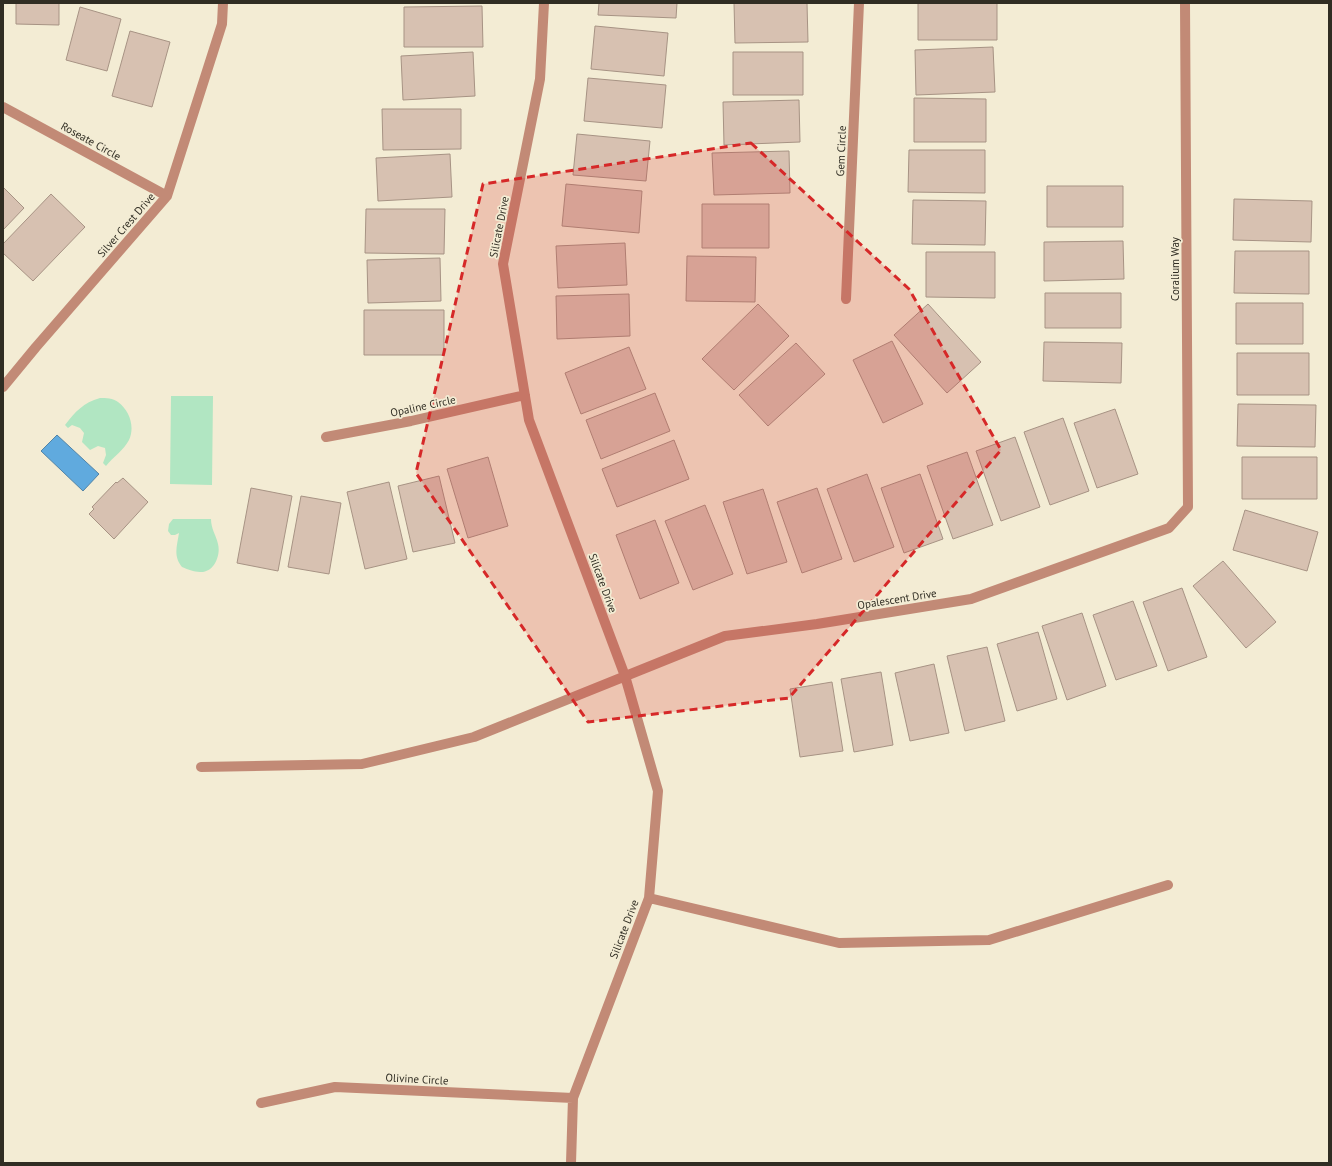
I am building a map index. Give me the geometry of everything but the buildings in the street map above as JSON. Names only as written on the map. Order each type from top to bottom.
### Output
[{"type":"street","name":"Silver Crest Drive","points":[[5,380],[167,196],[222,24],[222,3]]},
{"type":"street","name":"Silicate Drive","points":[[544,3],[540,79],[503,264],[530,420],[625,676],[658,791],[649,898],[573,1098],[571,1163]]},
{"type":"street","name":"Gem Circle","points":[[846,299],[859,3]]},
{"type":"street","name":"Coralium Way","points":[[1169,528],[1188,507],[1185,3]]},
{"type":"street","name":"Roseate Circle","points":[[3,106],[167,196]]},
{"type":"street","name":"Opaline Circle","points":[[326,437],[411,421],[525,395]]},
{"type":"street","name":"Opalescent Drive","points":[[201,766],[362,764],[474,737],[725,636],[817,624],[971,599],[1169,528]]},
{"type":"street","points":[[649,898],[839,943],[989,940],[1168,885]]},
{"type":"street","name":"Olivine Circle","points":[[261,1103],[335,1087],[573,1098]]},
{"type":"highlighted area","points":[[751,143],[909,289],[1001,450],[789,698],[588,722],[416,473],[483,184]]},
{"type":"green space","points":[[171,396],[213,396],[212,485],[170,484]]},
{"type":"green space","points":[[100,398],[112,399],[118,402],[126,410],[132,430],[127,444],[106,466],[103,463],[106,455],[105,448],[98,446],[90,450],[82,442],[84,433],[80,428],[72,425],[68,428],[65,425],[80,408],[89,402]]},
{"type":"green space","points":[[173,519],[211,519],[219,548],[217,558],[209,570],[205,572],[198,572],[182,567],[179,563],[177,559],[177,547],[179,533],[171,535],[168,531],[169,524]]},
{"type":"water","points":[[57,435],[99,474],[83,491],[41,451]]}]
